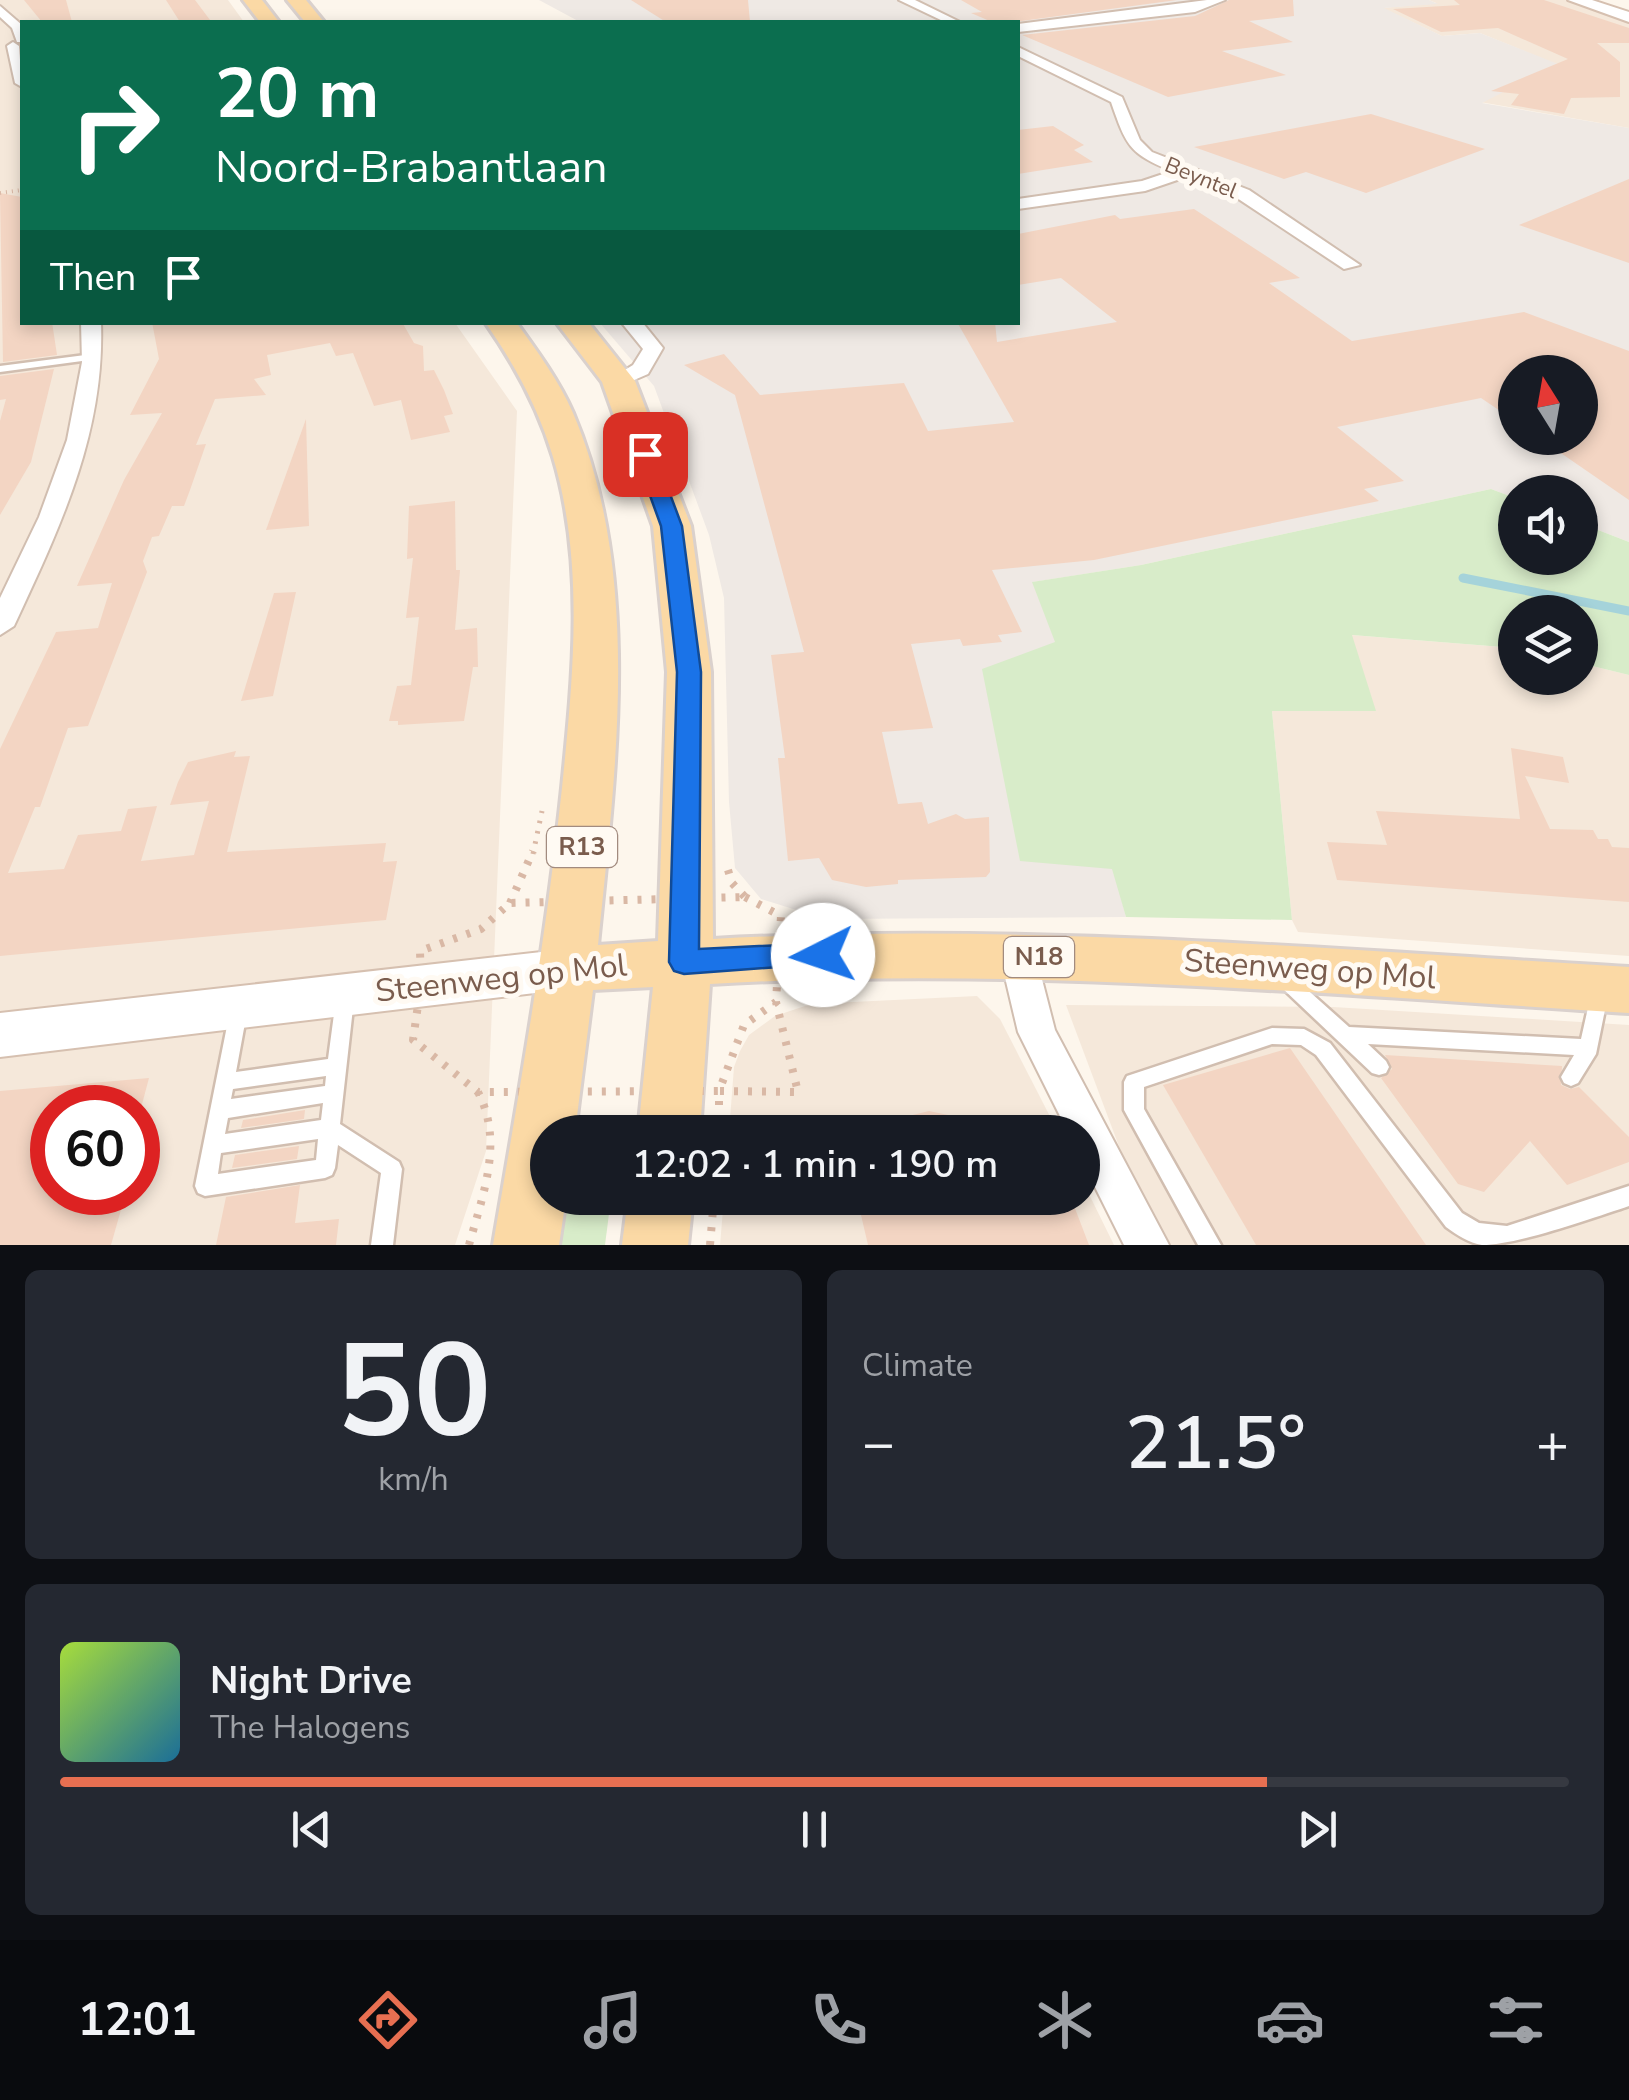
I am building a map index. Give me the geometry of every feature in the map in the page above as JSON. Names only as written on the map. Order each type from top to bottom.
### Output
[{"type":"main road","points":[[252,0],[268,20]]},
{"type":"main road","points":[[296,0],[313,20]]},
{"type":"main road","name":"R13","points":[[502,325],[556,412],[573,471],[594,576],[596,685],[568,968],[526,1245]]},
{"type":"main road","points":[[573,325],[618,381],[672,526],[680,590],[689,672],[684,962],[670,1115]]},
{"type":"main road","name":"Steenweg op Mol","points":[[568,968],[823,955],[1018,956],[1266,965],[1615,989]]},
{"type":"main road","points":[[655,1245],[659,1215]]},
{"type":"street","points":[[905,0],[950,20]]},
{"type":"street","points":[[1020,28],[1195,8],[1219,0]]},
{"type":"street","points":[[1576,0],[1629,17]]},
{"type":"street","points":[[0,10],[18,27],[17,43]]},
{"type":"street","name":"Beyntel","points":[[1020,53],[1117,100],[1133,142],[1146,156],[1244,194],[1351,265]]},
{"type":"street","points":[[1020,204],[1145,186],[1185,172]]},
{"type":"street","points":[[0,626],[56,501],[88,402],[93,357],[91,325]]},
{"type":"street","points":[[618,381],[640,372],[651,357],[653,348],[634,325]]},
{"type":"street","points":[[1018,956],[1037,1032],[1146,1245]]},
{"type":"street","name":"Steenweg op Mol","points":[[0,1034],[568,968]]},
{"type":"lane","points":[[0,369],[93,357]]},
{"type":"lane","points":[[1266,965],[1379,1068]]},
{"type":"lane","points":[[1570,1077],[1589,1048],[1615,989]]},
{"type":"lane","points":[[238,1006],[205,1186],[325,1168],[346,994]]},
{"type":"lane","points":[[1345,1035],[1589,1048]]},
{"type":"lane","points":[[1210,1245],[1134,1110],[1134,1082],[1272,1036],[1304,1037],[1323,1049],[1454,1220],[1470,1231],[1486,1238],[1506,1236],[1629,1196]]},
{"type":"lane","points":[[226,1082],[337,1066]]},
{"type":"lane","points":[[220,1110],[334,1093]]},
{"type":"lane","points":[[213,1145],[330,1128],[392,1169],[382,1245]]},
{"type":"path","points":[[510,903],[530,866],[542,810]]},
{"type":"path","points":[[719,1115],[719,1091],[798,1092],[776,1002]]},
{"type":"path","points":[[469,1245],[490,1151],[490,1112],[478,1092]]},
{"type":"path","points":[[710,1245],[713,1215]]},
{"type":"shaded area","points":[[0,0],[228,0],[243,20],[20,20],[20,325],[456,325],[517,411],[486,1151],[455,1245],[0,1245]]},
{"type":"shaded area","points":[[539,0],[1429,0],[1438,4],[1384,8],[1442,36],[1480,33],[1558,64],[1482,103],[1629,128],[1629,542],[1598,530],[1598,475],[1498,475],[1498,492],[1491,489],[1141,565],[1033,582],[1056,642],[1126,917],[825,919],[761,899],[735,868],[729,802],[724,598],[709,535],[654,386],[602,325],[1020,325],[1020,20],[576,20]]},
{"type":"shaded area","points":[[1429,0],[1566,0],[1629,21],[1629,128],[1480,102],[1556,64],[1480,33],[1442,36],[1382,8],[1436,3]]},
{"type":"shaded area","points":[[1351,635],[1498,647],[1498,695],[1598,695],[1598,667],[1629,675],[1629,956],[1298,932],[1292,920],[1272,711],[1375,710]]},
{"type":"shaded area","points":[[977,996],[1000,1019],[1049,1115],[730,1115],[734,1067],[749,1035],[775,1016],[811,1004]]},
{"type":"shaded area","points":[[1066,1005],[1333,1007],[1629,1025],[1629,1245],[1171,1245],[1120,1149]]},
{"type":"shaded area","points":[[723,1215],[1099,1215],[1114,1245],[720,1245]]},
{"type":"green space","points":[[1491,489],[1498,492],[1498,575],[1598,575],[1598,530],[1629,542],[1629,675],[1598,667],[1598,595],[1498,595],[1498,647],[1352,635],[1376,711],[1272,711],[1292,920],[1126,917],[1112,869],[1020,861],[982,669],[1055,642],[1032,582],[1141,565]]},
{"type":"green space","points":[[557,1215],[609,1215],[605,1245],[551,1245]]},
{"type":"building","points":[[24,0],[66,0],[71,20],[40,20]]},
{"type":"building","points":[[166,0],[195,0],[210,20],[179,20]]},
{"type":"building","points":[[631,0],[748,0],[750,20],[663,20]]},
{"type":"building","points":[[961,0],[1177,0],[1020,21],[987,20],[971,13],[982,12]]},
{"type":"building","points":[[1229,0],[1293,0],[1294,16],[1249,21],[1293,42],[1222,51],[1286,75],[1168,97],[1022,35],[1195,16]]},
{"type":"building","points":[[1454,0],[1544,0],[1629,28],[1629,43],[1597,43],[1620,62],[1620,97],[1571,98],[1564,114],[1511,105],[1519,94],[1491,91],[1568,59],[1498,28],[1441,32],[1393,9],[1460,5]]},
{"type":"building","points":[[1371,114],[1485,149],[1366,193],[1306,172],[1284,179],[1194,147]]},
{"type":"building","points":[[1053,126],[1084,145],[1074,150],[1093,162],[1020,174],[1020,130]]},
{"type":"building","points":[[1629,179],[1629,263],[1519,225]]},
{"type":"building","points":[[0,193],[20,197],[20,325],[52,325],[57,355],[3,362]]},
{"type":"building","points":[[1194,209],[1300,278],[1269,283],[1352,341],[1524,312],[1629,351],[1629,500],[1598,475],[1564,455],[1598,455],[1598,355],[1498,355],[1498,410],[1481,398],[1337,427],[1404,481],[1364,489],[1379,501],[1094,560],[992,570],[1022,632],[998,635],[1002,642],[963,646],[960,639],[911,644],[933,728],[882,732],[898,804],[922,802],[928,824],[956,814],[965,819],[989,817],[990,872],[986,877],[898,880],[898,884],[866,887],[832,880],[819,858],[788,861],[778,758],[785,758],[771,655],[804,652],[735,395],[684,365],[724,354],[760,395],[904,383],[928,431],[1014,422],[959,325],[995,325],[997,342],[1117,322],[1061,278],[1020,285],[1020,234],[1115,215],[1120,219]]},
{"type":"building","points":[[153,325],[404,325],[414,343],[423,346],[424,371],[434,370],[444,390],[453,414],[444,416],[450,432],[411,440],[401,400],[374,406],[353,353],[336,356],[330,343],[267,355],[271,375],[254,379],[266,395],[215,399],[196,445],[206,444],[184,506],[172,506],[159,536],[152,537],[143,561],[147,572],[88,726],[68,728],[40,807],[35,807],[8,873],[64,869],[78,835],[121,831],[128,809],[157,806],[141,861],[194,855],[209,801],[170,805],[178,782],[188,762],[236,751],[234,757],[250,756],[227,852],[386,843],[383,862],[397,861],[386,920],[0,956],[0,749],[56,632],[98,628],[112,583],[77,586],[124,480],[162,413],[130,415],[159,359]]},
{"type":"building","points":[[54,369],[31,462],[0,515],[0,421],[6,399],[0,400],[0,376]]},
{"type":"building","points":[[306,419],[309,526],[266,530]]},
{"type":"building","points":[[455,501],[456,570],[460,570],[455,630],[477,628],[478,667],[473,667],[464,721],[398,725],[398,721],[389,721],[397,686],[411,685],[419,617],[406,618],[413,558],[407,559],[409,506]]},
{"type":"building","points":[[296,592],[273,696],[241,701],[274,593]]},
{"type":"building","points":[[1511,748],[1563,757],[1569,783],[1525,776],[1550,829],[1593,830],[1598,839],[1608,839],[1612,847],[1629,848],[1629,902],[1337,880],[1327,842],[1387,845],[1376,811],[1520,819]]},
{"type":"building","points":[[1290,1048],[1426,1245],[1256,1245],[1163,1085]]},
{"type":"building","points":[[1385,1055],[1562,1066],[1561,1085],[1579,1087],[1629,1137],[1629,1162],[1567,1185],[1530,1141],[1484,1192],[1458,1184],[1381,1078],[1392,1069]]},
{"type":"building","points":[[149,1078],[147,1085],[69,1085]]},
{"type":"building","points":[[30,1088],[30,1215],[119,1215],[111,1245],[0,1245],[0,1091]]},
{"type":"building","points":[[305,1110],[304,1119],[241,1128],[243,1120]]},
{"type":"building","points":[[929,1111],[948,1115],[913,1115]]},
{"type":"building","points":[[299,1146],[297,1159],[232,1168],[235,1155]]},
{"type":"building","points":[[300,1185],[295,1223],[339,1219],[336,1245],[216,1245],[226,1197]]},
{"type":"building","points":[[861,1215],[1078,1215],[1089,1245],[868,1245]]},
{"type":"waterway","points":[[1463,578],[1629,611]]},
{"type":"route","points":[[645,454],[672,526],[689,672],[689,898],[684,962],[823,955]]}]
